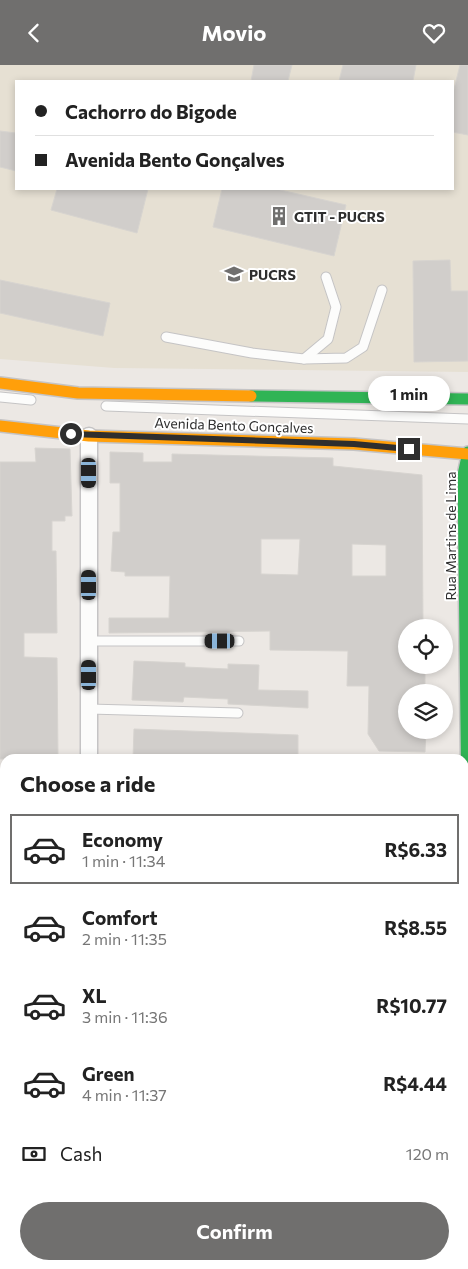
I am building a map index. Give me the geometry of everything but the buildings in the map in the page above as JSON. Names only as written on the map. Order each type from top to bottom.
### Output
[{"type":"main road","name":"Avenida Bento Gonçalves","points":[[0,383],[78,393],[468,399]]},
{"type":"main road","name":"Avenida Bento Gonçalves","points":[[0,427],[89,436],[354,444],[468,454]]},
{"type":"main road","name":"Rua Martins de Lima","points":[[466,754],[463,475],[468,454]]},
{"type":"street","points":[[89,436],[89,754]]},
{"type":"lane","points":[[304,359],[328,339],[336,307],[326,277]]},
{"type":"lane","points":[[166,337],[252,353],[304,359],[346,358],[362,347],[382,290]]},
{"type":"lane","points":[[0,397],[39,401]]},
{"type":"lane","points":[[97,406],[468,419]]},
{"type":"lane","points":[[89,641],[239,641]]},
{"type":"lane","points":[[89,709],[238,713]]},
{"type":"shaded area","name":"PUCRS","points":[[0,65],[468,65],[468,372],[114,368],[0,359]]},
{"type":"traffic: fast","points":[[251,396],[468,399]]},
{"type":"traffic: fast","points":[[466,754],[463,475],[468,452]]},
{"type":"traffic: slow","points":[[0,383],[78,393],[251,396]]},
{"type":"traffic: slow","points":[[0,426],[89,436],[354,444],[468,454]]},
{"type":"place","name":"GTIT - PUCRS","points":[[279,216]]},
{"type":"place","name":"PUCRS","points":[[234,274]]},
{"type":"route","points":[[71,434],[354,444],[409,449]]}]
